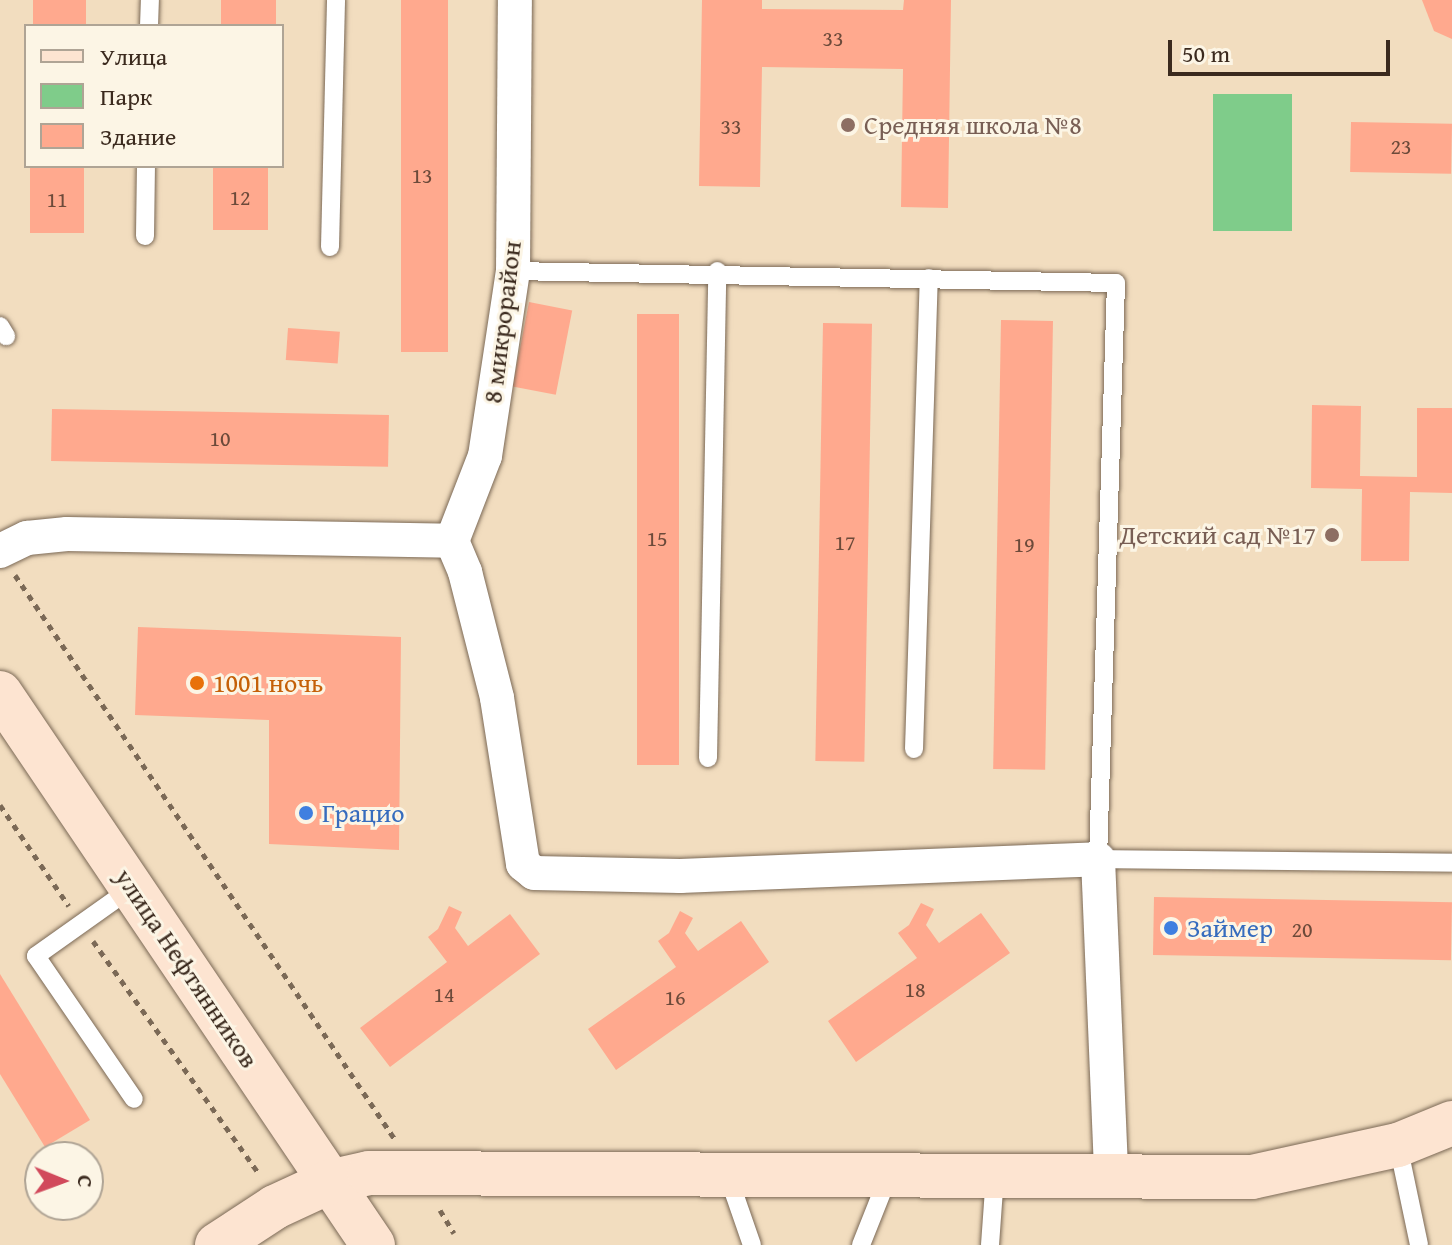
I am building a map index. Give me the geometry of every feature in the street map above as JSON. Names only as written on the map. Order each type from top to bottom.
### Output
[{"type":"street","name":"8 микрорайон","points":[[452,541],[485,456],[513,271],[515,0]]},
{"type":"street","points":[[4,559],[27,538],[67,534],[452,541],[465,572],[497,698],[523,864],[534,873],[680,876],[1098,859],[1111,1175]]},
{"type":"street","name":"улица Нефтянников","points":[[0,693],[373,1245]]},
{"type":"street","points":[[217,1245],[275,1207],[329,1182],[415,1170],[1252,1177],[1398,1145],[1452,1123]]},
{"type":"lane","points":[[149,24],[150,0]]},
{"type":"lane","points":[[330,247],[336,0]]},
{"type":"lane","points":[[145,236],[146,168]]},
{"type":"lane","points":[[513,271],[717,271],[1116,283],[1098,859],[1452,863]]},
{"type":"lane","points":[[708,758],[717,271]]},
{"type":"lane","points":[[914,749],[929,278]]},
{"type":"lane","points":[[133,887],[36,956],[134,1099]]},
{"type":"lane","points":[[1398,1145],[1419,1245]]},
{"type":"lane","points":[[726,1171],[752,1245]]},
{"type":"lane","points":[[861,1245],[890,1172]]},
{"type":"lane","points":[[990,1245],[995,1175]]},
{"type":"path","points":[[4,559],[415,1170],[454,1233]]},
{"type":"path","points":[[0,805],[258,1173],[275,1207]]},
{"type":"green space","points":[[1213,94],[1292,94],[1292,231],[1213,231]]},
{"type":"building","points":[[33,0],[86,0],[86,24],[33,24]]},
{"type":"building","points":[[221,0],[276,0],[276,24],[221,24]]},
{"type":"building","points":[[401,0],[448,0],[448,352],[401,352]]},
{"type":"building","points":[[702,0],[762,0],[762,9],[903,10],[904,0],[951,0],[948,208],[901,207],[903,69],[762,67],[760,187],[699,186]]},
{"type":"building","points":[[1422,0],[1452,0],[1452,39],[1434,31]]},
{"type":"building","points":[[1351,122],[1452,124],[1451,174],[1350,172]]},
{"type":"building","points":[[30,168],[84,168],[84,233],[30,233]]},
{"type":"building","points":[[213,168],[268,168],[268,230],[213,230]]},
{"type":"building","points":[[529,302],[572,310],[556,395],[513,386]]},
{"type":"building","points":[[637,314],[679,314],[679,765],[637,765]]},
{"type":"building","points":[[1001,320],[1053,321],[1045,770],[993,769]]},
{"type":"building","points":[[823,323],[872,324],[864,762],[815,761]]},
{"type":"building","points":[[288,328],[340,332],[338,364],[286,360]]},
{"type":"building","points":[[1312,405],[1361,406],[1360,476],[1417,477],[1417,408],[1452,408],[1452,493],[1410,492],[1409,561],[1361,561],[1362,489],[1311,488]]},
{"type":"building","points":[[52,409],[389,415],[388,467],[51,461]]},
{"type":"building","points":[[138,627],[401,637],[399,850],[269,844],[269,720],[135,715]]},
{"type":"building","points":[[1154,897],[1452,902],[1451,960],[1153,955]]},
{"type":"building","points":[[921,903],[934,909],[926,925],[939,943],[981,913],[1010,953],[856,1062],[828,1021],[917,958],[898,933],[909,925]]},
{"type":"building","points":[[449,906],[462,912],[455,928],[468,946],[510,914],[540,954],[390,1067],[360,1028],[447,962],[428,937],[438,929]]},
{"type":"building","points":[[680,911],[693,918],[685,933],[698,951],[741,921],[769,962],[616,1070],[588,1029],[676,967],[658,941],[669,933]]},
{"type":"building","points":[[0,974],[90,1120],[55,1141],[41,1141],[0,1074]]},
{"type":"place","name":"Средняя школа №8","points":[[848,125]]},
{"type":"place","name":"Детский сад №17","points":[[1332,535]]},
{"type":"place","name":"1001 ночь","points":[[197,683]]},
{"type":"place","name":"Грацио","points":[[306,813]]},
{"type":"place","name":"Займер","points":[[1171,928]]}]
